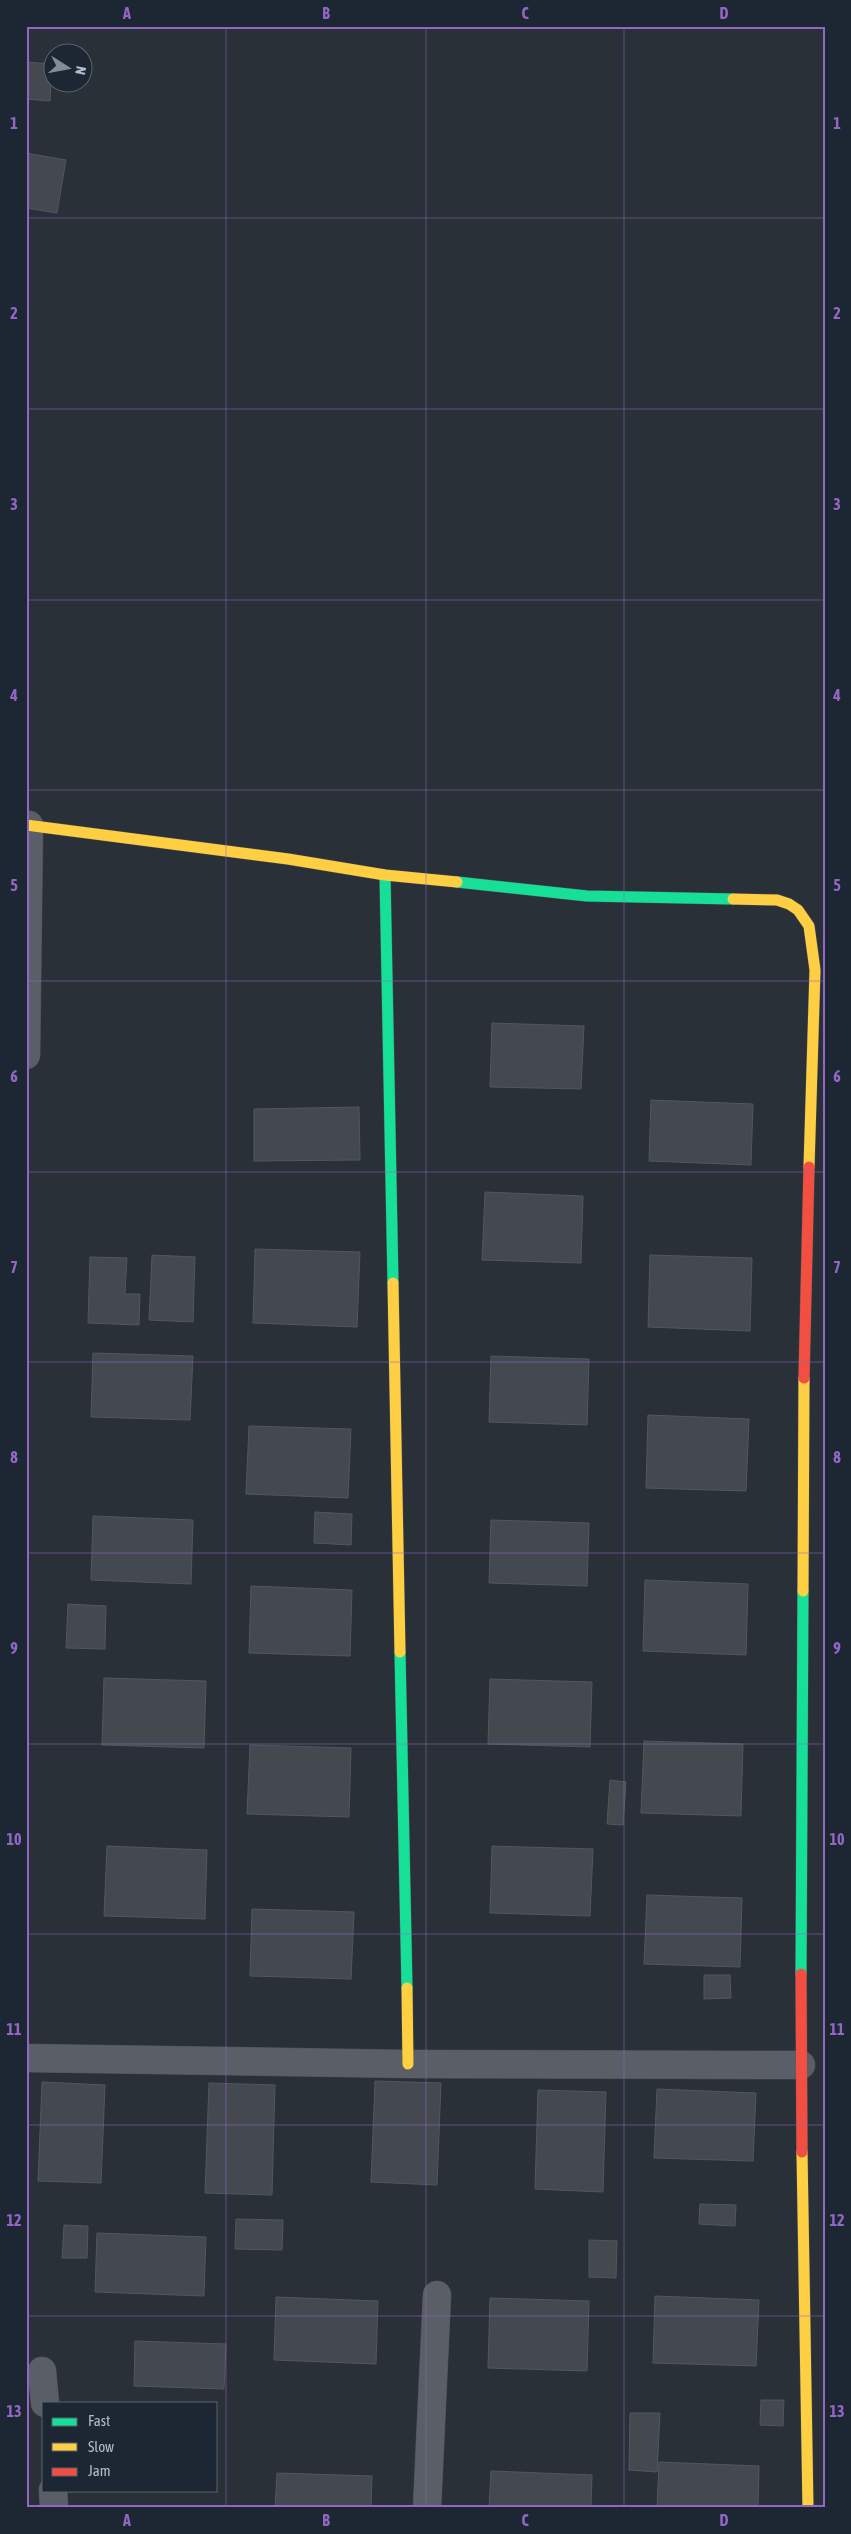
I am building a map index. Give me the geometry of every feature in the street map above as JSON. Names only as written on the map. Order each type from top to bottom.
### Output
[{"type":"street","points":[[26,1055],[28,825],[288,859],[385,875],[587,896],[777,900],[791,904],[800,910],[808,922],[815,970],[804,1348],[800,2065],[808,2508]]},
{"type":"street","points":[[385,875],[408,2064]]},
{"type":"street","points":[[26,2058],[408,2064],[800,2065]]},
{"type":"street","points":[[428,2508],[437,2295]]},
{"type":"street","points":[[42,2371],[45,2402]]},
{"type":"street","points":[[53,2492],[54,2508]]},
{"type":"building","points":[[26,62],[42,63],[42,92],[50,92],[50,101],[26,99]]},
{"type":"building","points":[[26,153],[66,160],[57,213],[26,208]]},
{"type":"building","points":[[492,1023],[584,1026],[581,1089],[490,1087]]},
{"type":"building","points":[[651,1100],[753,1104],[751,1165],[649,1161]]},
{"type":"building","points":[[359,1107],[360,1160],[254,1161],[254,1109]]},
{"type":"building","points":[[485,1192],[583,1196],[581,1263],[482,1260]]},
{"type":"building","points":[[255,1249],[360,1252],[357,1327],[253,1323]]},
{"type":"building","points":[[152,1255],[195,1257],[193,1322],[149,1320]]},
{"type":"building","points":[[650,1255],[752,1258],[750,1331],[648,1327]]},
{"type":"building","points":[[90,1257],[127,1258],[125,1294],[140,1294],[139,1325],[88,1323]]},
{"type":"building","points":[[93,1353],[193,1356],[190,1420],[91,1417]]},
{"type":"building","points":[[491,1356],[589,1359],[587,1425],[489,1422]]},
{"type":"building","points":[[648,1415],[749,1419],[746,1491],[646,1488]]},
{"type":"building","points":[[249,1426],[351,1429],[348,1498],[246,1494]]},
{"type":"building","points":[[315,1512],[352,1514],[351,1545],[314,1543]]},
{"type":"building","points":[[93,1516],[193,1520],[191,1584],[91,1580]]},
{"type":"building","points":[[491,1520],[589,1523],[587,1586],[489,1583]]},
{"type":"building","points":[[645,1580],[748,1584],[746,1655],[643,1651]]},
{"type":"building","points":[[251,1586],[352,1590],[350,1656],[249,1653]]},
{"type":"building","points":[[68,1604],[106,1606],[105,1649],[66,1648]]},
{"type":"building","points":[[104,1678],[206,1681],[204,1748],[102,1745]]},
{"type":"building","points":[[490,1679],[592,1682],[590,1747],[488,1744]]},
{"type":"building","points":[[644,1741],[743,1744],[741,1816],[641,1813]]},
{"type":"building","points":[[250,1745],[351,1748],[349,1817],[247,1814]]},
{"type":"building","points":[[610,1780],[626,1782],[623,1825],[607,1824]]},
{"type":"building","points":[[107,1846],[207,1850],[205,1919],[104,1916]]},
{"type":"building","points":[[492,1846],[593,1849],[590,1916],[490,1913]]},
{"type":"building","points":[[647,1895],[742,1898],[740,1967],[644,1964]]},
{"type":"building","points":[[252,1909],[354,1912],[351,1979],[250,1976]]},
{"type":"building","points":[[704,1975],[730,1975],[731,1998],[704,1999]]},
{"type":"building","points":[[375,2081],[441,2083],[437,2185],[371,2182]]},
{"type":"building","points":[[42,2082],[105,2085],[101,2183],[38,2181]]},
{"type":"building","points":[[209,2083],[275,2085],[272,2195],[205,2193]]},
{"type":"building","points":[[657,2089],[756,2093],[753,2161],[654,2158]]},
{"type":"building","points":[[538,2090],[606,2092],[603,2192],[535,2189]]},
{"type":"building","points":[[700,2204],[736,2205],[735,2226],[699,2224]]},
{"type":"building","points":[[236,2219],[283,2220],[282,2250],[235,2249]]},
{"type":"building","points":[[64,2225],[88,2226],[87,2258],[62,2258]]},
{"type":"building","points":[[97,2233],[206,2237],[204,2296],[95,2292]]},
{"type":"building","points":[[589,2240],[617,2241],[616,2278],[589,2277]]},
{"type":"building","points":[[655,2296],[759,2300],[756,2366],[653,2363]]},
{"type":"building","points":[[276,2297],[378,2301],[376,2364],[274,2360]]},
{"type":"building","points":[[490,2298],[589,2301],[587,2371],[488,2368]]},
{"type":"building","points":[[135,2341],[226,2344],[224,2389],[134,2386]]},
{"type":"building","points":[[761,2400],[784,2400],[783,2426],[760,2425]]},
{"type":"building","points":[[630,2413],[660,2413],[657,2472],[629,2470]]},
{"type":"building","points":[[659,2462],[759,2466],[758,2508],[657,2508]]},
{"type":"building","points":[[491,2471],[592,2475],[591,2508],[489,2508]]},
{"type":"building","points":[[277,2473],[372,2476],[371,2508],[275,2508]]},
{"type":"traffic: fast","points":[[385,875],[393,1283]]},
{"type":"traffic: fast","points":[[457,882],[587,896],[733,899]]},
{"type":"traffic: fast","points":[[801,1974],[803,1591]]},
{"type":"traffic: fast","points":[[400,1652],[407,1988]]},
{"type":"traffic: slow","points":[[26,825],[288,859],[385,875],[457,882]]},
{"type":"traffic: slow","points":[[733,899],[777,900],[789,904],[798,910],[809,926],[815,970],[809,1167]]},
{"type":"traffic: slow","points":[[393,1283],[400,1652]]},
{"type":"traffic: slow","points":[[803,1591],[804,1378]]},
{"type":"traffic: slow","points":[[407,1988],[408,2064]]},
{"type":"traffic: slow","points":[[802,2152],[808,2508]]},
{"type":"traffic: jam","points":[[804,1378],[809,1167]]},
{"type":"traffic: jam","points":[[801,1974],[802,2152]]}]
